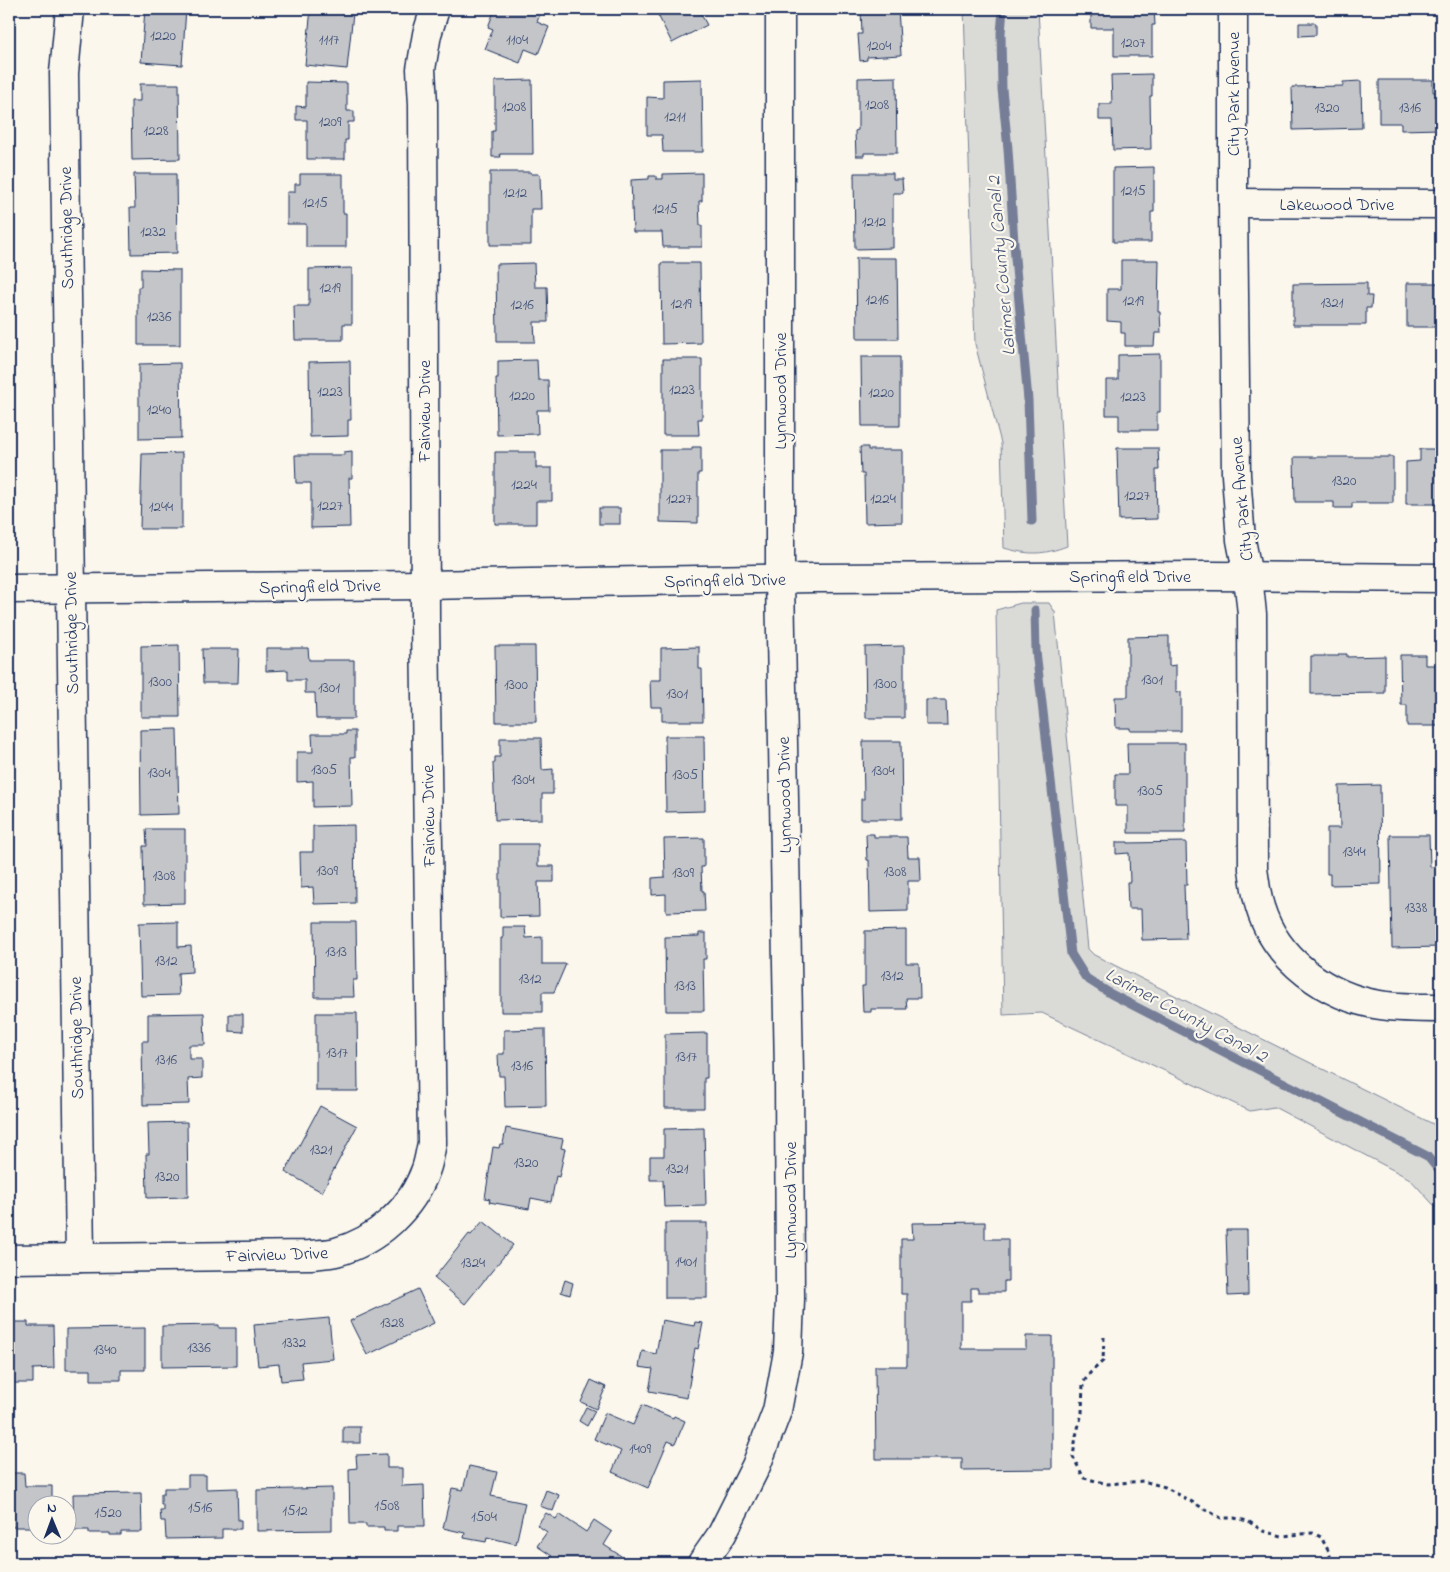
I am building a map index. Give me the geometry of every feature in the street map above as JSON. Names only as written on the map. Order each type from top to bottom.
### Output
[{"type":"street","name":"Southridge Drive","points":[[70,9],[64,73],[80,1258]]},
{"type":"street","name":"Fairview Drive","points":[[9,1259],[310,1255],[336,1252],[367,1239],[389,1224],[411,1199],[426,1170],[432,1143],[425,586],[423,104],[421,69],[427,34],[435,9]]},
{"type":"street","name":"Lynnwood Drive","points":[[702,1563],[722,1534],[756,1466],[777,1411],[788,1352],[790,1299],[789,1072],[780,579],[780,9]]},
{"type":"street","name":"City Park Avenue","points":[[1233,9],[1236,475],[1241,540],[1248,576],[1252,614],[1253,869],[1260,907],[1276,943],[1304,973],[1339,993],[1380,1005],[1441,1008]]},
{"type":"street","name":"Lakewood Drive","points":[[1233,203],[1441,204]]},
{"type":"street","name":"Springfield Drive","points":[[9,589],[425,586],[780,579],[1248,576],[1441,578]]},
{"type":"path","points":[[1104,1337],[1103,1361],[1090,1373],[1084,1383],[1082,1413],[1073,1457],[1084,1478],[1108,1484],[1143,1481],[1165,1487],[1222,1518],[1248,1521],[1263,1531],[1282,1536],[1313,1533],[1321,1537],[1330,1554],[1330,1563]]},
{"type":"shaded area","points":[[964,9],[1038,9],[1067,546],[1051,551],[1029,553],[1004,548],[1001,443],[975,344]]},
{"type":"shaded area","points":[[1021,603],[1049,603],[1055,612],[1088,949],[1094,955],[1441,1128],[1441,1213],[1410,1179],[1274,1107],[1250,1111],[1042,1013],[1003,1015],[996,610]]},
{"type":"building","points":[[145,9],[186,9],[182,65],[141,62]]},
{"type":"building","points":[[311,9],[357,9],[356,13],[353,13],[347,69],[305,65]]},
{"type":"building","points":[[495,9],[542,9],[537,22],[549,27],[538,54],[525,49],[520,63],[485,49],[493,29],[488,27]]},
{"type":"building","points":[[655,9],[698,9],[707,25],[672,43]]},
{"type":"building","points":[[861,9],[898,9],[901,55],[867,57],[867,60],[860,61],[858,34],[862,34]]},
{"type":"building","points":[[1091,9],[1154,9],[1155,25],[1152,25],[1152,56],[1114,56],[1114,28],[1091,28]]},
{"type":"building","points":[[1299,23],[1316,23],[1316,35],[1299,36]]},
{"type":"building","points":[[1152,74],[1152,96],[1150,96],[1151,149],[1113,150],[1112,120],[1099,120],[1099,104],[1112,104],[1111,75]]},
{"type":"building","points":[[896,77],[897,153],[864,153],[864,156],[856,156],[855,131],[858,130],[858,78]]},
{"type":"building","points":[[702,79],[703,152],[663,152],[662,135],[647,135],[647,97],[663,98],[663,80]]},
{"type":"building","points":[[532,80],[533,154],[500,154],[501,157],[492,157],[492,131],[495,131],[495,81]]},
{"type":"building","points":[[1379,80],[1433,80],[1433,92],[1441,92],[1441,129],[1401,130],[1401,123],[1379,123]]},
{"type":"building","points":[[1361,81],[1362,128],[1293,130],[1292,87],[1343,86],[1343,82]]},
{"type":"building","points":[[306,82],[347,83],[347,111],[354,111],[354,122],[348,122],[348,140],[345,140],[345,159],[307,159],[307,120],[296,120],[296,106],[306,107]]},
{"type":"building","points":[[140,84],[179,84],[180,159],[132,160],[131,101],[140,101]]},
{"type":"building","points":[[1154,167],[1154,212],[1151,212],[1151,242],[1113,242],[1113,168]]},
{"type":"building","points":[[490,172],[531,172],[531,174],[540,174],[541,209],[531,209],[531,245],[490,245]]},
{"type":"building","points":[[702,173],[702,201],[699,201],[702,247],[663,247],[662,232],[633,232],[631,180],[649,179],[649,176],[663,179],[663,174]]},
{"type":"building","points":[[854,173],[893,173],[893,179],[902,179],[903,193],[893,193],[893,248],[855,249]]},
{"type":"building","points":[[134,174],[176,174],[177,253],[131,254],[130,208],[135,208]]},
{"type":"building","points":[[300,174],[343,174],[343,213],[346,213],[346,247],[306,247],[306,224],[287,224],[287,192],[295,192],[295,184],[300,184]]},
{"type":"building","points":[[856,258],[897,258],[898,339],[857,339]]},
{"type":"building","points":[[1121,260],[1159,260],[1158,312],[1160,312],[1161,333],[1155,333],[1154,346],[1125,346],[1125,333],[1121,333],[1121,322],[1107,321],[1107,289],[1121,289]]},
{"type":"building","points":[[534,263],[535,287],[547,287],[548,322],[534,322],[535,342],[497,342],[496,264]]},
{"type":"building","points":[[661,263],[700,263],[701,343],[662,344]]},
{"type":"building","points":[[352,268],[352,324],[343,324],[343,340],[295,340],[294,306],[309,306],[309,269]]},
{"type":"building","points":[[141,269],[180,270],[180,345],[138,345],[138,287],[141,287]]},
{"type":"building","points":[[1367,283],[1367,296],[1372,296],[1371,308],[1366,308],[1366,325],[1293,325],[1293,284]]},
{"type":"building","points":[[1407,283],[1441,283],[1441,327],[1407,327]]},
{"type":"building","points":[[1160,354],[1160,412],[1157,412],[1157,430],[1119,430],[1119,415],[1106,415],[1106,380],[1118,380],[1118,355]]},
{"type":"building","points":[[861,357],[900,357],[900,426],[862,426]]},
{"type":"building","points":[[663,359],[702,359],[702,419],[698,419],[699,435],[663,435]]},
{"type":"building","points":[[537,360],[538,380],[548,380],[549,410],[537,410],[538,434],[497,435],[496,378],[498,378],[498,361]]},
{"type":"building","points":[[350,361],[351,420],[348,420],[348,436],[310,437],[309,362]]},
{"type":"building","points":[[180,363],[181,438],[139,439],[139,364]]},
{"type":"building","points":[[692,447],[701,447],[701,473],[698,473],[698,523],[660,522],[660,450],[692,450]]},
{"type":"building","points":[[860,447],[868,447],[868,450],[902,450],[902,522],[865,523],[864,474],[861,474]]},
{"type":"building","points":[[1117,448],[1158,448],[1159,470],[1156,470],[1157,519],[1119,520]]},
{"type":"building","points":[[1420,449],[1441,449],[1441,504],[1406,504],[1406,462],[1420,461]]},
{"type":"building","points":[[352,451],[352,478],[349,478],[350,527],[311,528],[311,483],[296,483],[295,455],[344,455],[344,452]]},
{"type":"building","points":[[495,452],[536,452],[536,468],[552,468],[552,501],[536,501],[536,524],[495,524]]},
{"type":"building","points":[[182,453],[182,529],[140,529],[142,454]]},
{"type":"building","points":[[1294,457],[1393,457],[1393,503],[1352,503],[1352,508],[1334,508],[1334,502],[1295,502]]},
{"type":"building","points":[[599,508],[620,508],[620,524],[599,524]]},
{"type":"building","points":[[1169,636],[1169,666],[1176,665],[1176,693],[1181,692],[1181,731],[1130,731],[1130,728],[1116,728],[1115,697],[1128,697],[1128,637]]},
{"type":"building","points":[[179,645],[180,717],[141,717],[141,646]]},
{"type":"building","points":[[495,646],[535,646],[536,722],[496,722]]},
{"type":"building","points":[[904,646],[904,718],[866,718],[865,647]]},
{"type":"building","points":[[699,647],[699,669],[702,669],[703,721],[662,721],[662,707],[651,707],[650,680],[661,680],[661,648]]},
{"type":"building","points":[[266,648],[308,648],[309,660],[354,660],[354,719],[316,719],[315,693],[305,693],[305,680],[288,680],[288,670],[266,671]]},
{"type":"building","points":[[202,649],[239,649],[238,683],[203,683]]},
{"type":"building","points":[[1339,654],[1347,654],[1347,657],[1385,656],[1385,693],[1311,694],[1311,656],[1339,656]]},
{"type":"building","points":[[1400,655],[1425,655],[1425,665],[1441,665],[1441,726],[1407,726],[1407,705],[1401,705]]},
{"type":"building","points":[[926,700],[946,700],[947,725],[926,725]]},
{"type":"building","points":[[177,729],[179,814],[141,815],[140,730]]},
{"type":"building","points":[[346,731],[355,731],[355,757],[351,757],[352,806],[313,807],[313,781],[297,782],[297,752],[313,752],[312,734],[346,734]]},
{"type":"building","points":[[665,736],[704,736],[705,811],[666,812]]},
{"type":"building","points":[[500,738],[541,738],[542,770],[553,769],[553,794],[542,794],[542,819],[495,820],[493,763],[495,763],[495,757],[500,757]]},
{"type":"building","points":[[863,741],[901,741],[902,819],[861,819],[861,799],[864,799]]},
{"type":"building","points":[[1127,743],[1185,743],[1185,833],[1128,833],[1128,806],[1115,806],[1115,774],[1128,774]]},
{"type":"building","points":[[1380,785],[1381,884],[1330,885],[1330,874],[1327,874],[1327,828],[1340,828],[1339,786]]},
{"type":"building","points":[[354,825],[355,903],[314,904],[313,887],[301,888],[300,852],[313,852],[313,826]]},
{"type":"building","points":[[146,829],[185,829],[185,903],[144,904],[143,846],[147,846]]},
{"type":"building","points":[[866,834],[874,834],[874,837],[907,837],[908,857],[920,857],[921,881],[908,881],[908,911],[870,912],[869,860],[867,860]]},
{"type":"building","points":[[1390,835],[1429,835],[1430,867],[1441,866],[1441,947],[1392,948]]},
{"type":"building","points":[[704,838],[704,867],[701,867],[705,911],[666,912],[666,894],[652,895],[652,878],[665,877],[664,839]]},
{"type":"building","points":[[1116,842],[1186,842],[1187,885],[1184,885],[1186,939],[1142,940],[1141,909],[1128,909],[1127,882],[1130,882],[1129,853],[1116,854]]},
{"type":"building","points":[[500,844],[538,844],[538,866],[554,866],[554,882],[538,882],[539,916],[500,917]]},
{"type":"building","points":[[178,922],[178,947],[191,946],[192,972],[178,973],[179,995],[141,996],[139,923]]},
{"type":"building","points":[[314,922],[356,922],[357,980],[353,980],[354,997],[315,997]]},
{"type":"building","points":[[503,927],[525,927],[526,938],[542,937],[542,964],[566,964],[554,992],[542,992],[542,1012],[501,1012],[501,938],[503,938]]},
{"type":"building","points":[[906,930],[906,963],[919,963],[920,998],[906,998],[907,1009],[871,1009],[871,1012],[863,1012],[862,986],[865,986],[865,931]]},
{"type":"building","points":[[699,933],[706,933],[706,959],[703,959],[704,1011],[666,1011],[665,937],[699,936]]},
{"type":"building","points":[[204,1013],[205,1045],[189,1045],[189,1059],[202,1059],[202,1078],[188,1079],[189,1104],[143,1105],[142,1041],[148,1041],[148,1014]]},
{"type":"building","points":[[316,1013],[357,1013],[358,1091],[316,1091]]},
{"type":"building","points":[[229,1014],[243,1014],[243,1032],[229,1031]]},
{"type":"building","points":[[545,1029],[546,1106],[505,1107],[504,1076],[499,1076],[498,1054],[504,1054],[504,1030]]},
{"type":"building","points":[[707,1033],[707,1078],[704,1078],[704,1108],[665,1108],[665,1034]]},
{"type":"building","points":[[320,1106],[357,1126],[322,1192],[285,1172]]},
{"type":"building","points":[[187,1122],[188,1197],[147,1198],[146,1154],[149,1154],[148,1123]]},
{"type":"building","points":[[506,1128],[563,1139],[561,1148],[565,1149],[559,1177],[556,1176],[551,1202],[531,1198],[529,1209],[489,1202],[490,1199],[485,1198],[493,1147],[499,1148],[500,1144],[503,1144]]},
{"type":"building","points":[[704,1128],[706,1206],[664,1207],[663,1180],[650,1180],[650,1156],[664,1156],[664,1129]]},
{"type":"building","points":[[483,1221],[513,1245],[465,1304],[434,1278],[469,1234],[471,1235]]},
{"type":"building","points":[[985,1222],[985,1239],[1008,1239],[1008,1281],[1004,1281],[1004,1292],[978,1292],[978,1288],[971,1288],[971,1301],[961,1301],[961,1349],[1026,1349],[1026,1336],[1052,1336],[1052,1469],[962,1470],[962,1459],[876,1459],[875,1366],[907,1366],[907,1294],[901,1294],[901,1239],[913,1239],[912,1223]]},
{"type":"building","points":[[665,1223],[707,1223],[707,1298],[665,1298]]},
{"type":"building","points":[[1226,1230],[1247,1230],[1248,1295],[1228,1296]]},
{"type":"building","points":[[565,1280],[573,1283],[570,1295],[561,1292]]},
{"type":"building","points":[[418,1289],[434,1323],[367,1355],[350,1321]]},
{"type":"building","points":[[329,1318],[333,1359],[301,1362],[303,1379],[281,1381],[279,1364],[258,1366],[254,1325]]},
{"type":"building","points":[[662,1320],[694,1326],[695,1322],[703,1323],[698,1349],[695,1348],[687,1398],[649,1391],[653,1369],[639,1367],[642,1351],[656,1354]]},
{"type":"building","points":[[9,1322],[28,1322],[28,1326],[53,1326],[54,1368],[33,1369],[33,1383],[9,1383]]},
{"type":"building","points":[[219,1325],[219,1328],[236,1328],[236,1366],[162,1367],[162,1326]]},
{"type":"building","points":[[145,1328],[145,1370],[121,1370],[121,1380],[91,1380],[91,1370],[66,1370],[66,1329]]},
{"type":"building","points":[[591,1380],[606,1387],[596,1409],[581,1402]]},
{"type":"building","points":[[642,1405],[685,1421],[675,1444],[668,1441],[648,1488],[612,1472],[621,1451],[594,1439],[605,1413],[633,1425]]},
{"type":"building","points":[[586,1407],[595,1411],[587,1426],[579,1421]]},
{"type":"building","points":[[343,1427],[360,1427],[360,1443],[343,1443]]},
{"type":"building","points":[[387,1454],[387,1468],[402,1468],[402,1486],[424,1485],[425,1526],[397,1526],[397,1531],[384,1531],[384,1527],[366,1527],[366,1524],[350,1524],[349,1469],[357,1468],[356,1455]]},
{"type":"building","points":[[469,1466],[497,1472],[491,1496],[525,1503],[516,1544],[487,1537],[486,1542],[464,1538],[465,1533],[443,1528],[452,1488],[463,1490]]},
{"type":"building","points":[[9,1473],[24,1473],[25,1486],[52,1486],[52,1494],[28,1494],[28,1527],[9,1527]]},
{"type":"building","points":[[188,1475],[206,1475],[206,1489],[237,1488],[238,1520],[241,1520],[241,1529],[222,1529],[222,1538],[166,1539],[165,1521],[161,1521],[160,1510],[163,1510],[163,1504],[161,1504],[161,1494],[164,1494],[164,1488],[188,1488]]},
{"type":"building","points":[[332,1488],[332,1530],[257,1531],[257,1490]]},
{"type":"building","points":[[546,1490],[559,1495],[553,1511],[540,1506]]},
{"type":"building","points":[[141,1493],[142,1532],[121,1532],[121,1535],[110,1535],[110,1533],[89,1533],[89,1530],[78,1530],[78,1494],[73,1494]]},
{"type":"building","points":[[546,1513],[556,1519],[559,1514],[586,1532],[594,1520],[612,1532],[604,1545],[621,1556],[616,1563],[556,1563],[550,1559],[552,1556],[537,1546],[547,1532],[537,1525]]},
{"type":"waterway","name":"Larimer County Canal 2","points":[[1003,9],[1001,33],[1002,89],[1028,400],[1032,521]]},
{"type":"waterway","name":"Larimer County Canal 2","points":[[1035,610],[1036,651],[1071,954],[1086,978],[1111,994],[1427,1156],[1441,1173]]}]
